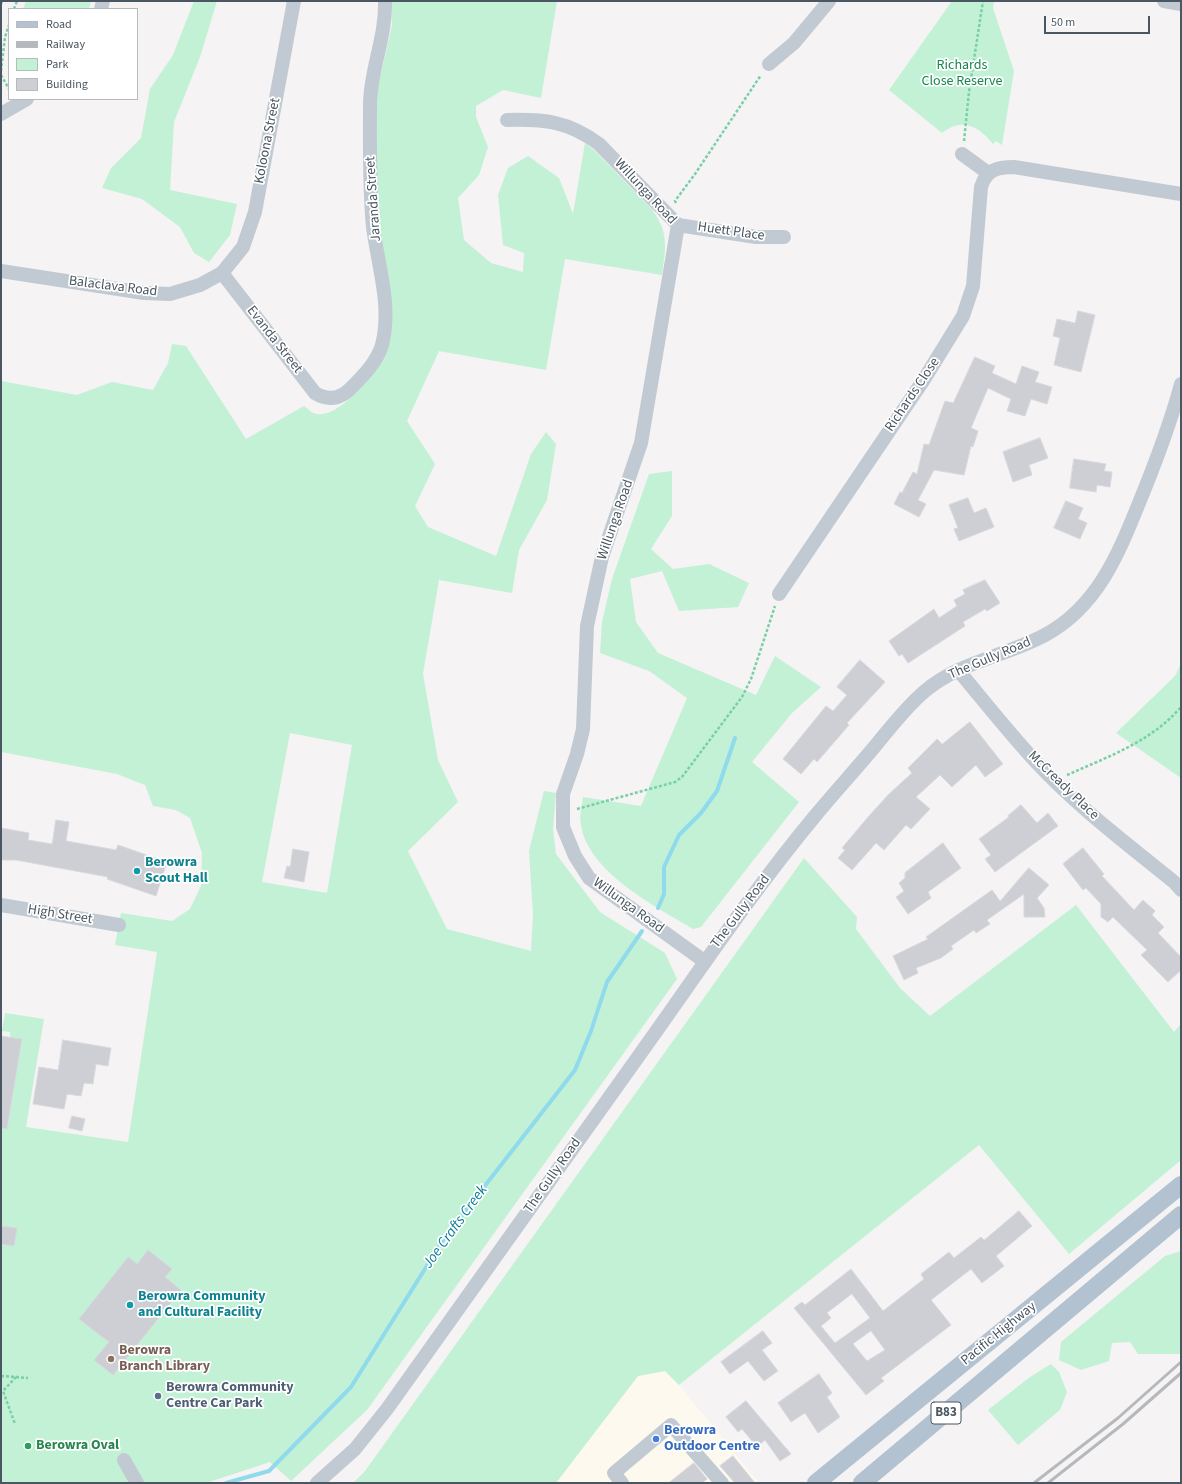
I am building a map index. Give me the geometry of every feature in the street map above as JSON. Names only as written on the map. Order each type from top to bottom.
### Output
[{"type":"main road","name":"Pacific Highway","points":[[816,1483],[1181,1185]]},
{"type":"main road","name":"Pacific Highway","points":[[862,1483],[1181,1215]]},
{"type":"main road","points":[[1095,1256],[1112,1273]]},
{"type":"street","name":"Koloona Street","points":[[222,273],[243,247],[255,212],[294,1]]},
{"type":"street","name":"Jaranda Street","points":[[331,399],[348,392],[364,375],[376,358],[382,345],[384,330],[382,274],[374,229],[371,199],[370,102],[372,84],[383,36],[385,1]]},
{"type":"street","points":[[769,64],[794,43],[829,1]]},
{"type":"street","points":[[1164,1],[1181,4]]},
{"type":"street","points":[[1,114],[25,100]]},
{"type":"street","name":"Willunga Road","points":[[507,120],[537,119],[565,124],[584,133],[599,144],[678,225],[641,443],[602,557],[587,626],[582,729],[577,754],[563,794],[564,827],[575,856],[589,878],[704,961]]},
{"type":"street","points":[[962,154],[988,173],[999,167],[1014,166],[1181,194]]},
{"type":"street","name":"Richards Close","points":[[779,594],[923,380],[963,316],[973,286],[981,187],[988,173]]},
{"type":"street","name":"Huett Place","points":[[678,225],[756,237],[784,237]]},
{"type":"street","name":"Balaclava Road","points":[[1,271],[144,294],[170,294],[200,286],[222,273]]},
{"type":"street","name":"Evanda Street","points":[[222,273],[315,393],[322,397],[331,399]]},
{"type":"street","name":"The Gully Road","points":[[317,1483],[355,1449],[387,1409],[659,1027],[704,961],[796,840],[898,718],[926,690],[958,670],[1018,648],[1047,634],[1072,615],[1095,591],[1113,564],[1144,490],[1167,434],[1181,384]]},
{"type":"street","name":"McCready Place","points":[[958,670],[997,718],[1037,763],[1085,809],[1174,882],[1181,890]]},
{"type":"street","name":"High Street","points":[[1,905],[119,925]]},
{"type":"street","points":[[622,1483],[614,1473],[671,1425],[722,1483]]},
{"type":"street","points":[[124,1460],[137,1483]]},
{"type":"path","points":[[962,154],[969,92],[983,1]]},
{"type":"path","points":[[1,70],[5,37],[8,29]]},
{"type":"path","points":[[679,206],[675,202],[769,64]]},
{"type":"path","points":[[1,75],[8,87]]},
{"type":"path","points":[[577,809],[675,782],[682,777],[742,697],[772,619],[779,594]]},
{"type":"path","points":[[1055,780],[1134,745],[1172,718],[1181,707]]},
{"type":"path","points":[[1,1376],[28,1378]]},
{"type":"path","points":[[15,1424],[3,1391],[16,1377]]},
{"type":"shaded area","points":[[665,1371],[679,1385],[759,1483],[556,1483],[638,1376]]},
{"type":"green space","points":[[26,1],[91,1],[89,8],[23,8]]},
{"type":"green space","points":[[194,1],[217,1],[200,57],[174,122],[170,190],[237,204],[230,235],[209,262],[194,253],[180,227],[142,199],[102,188],[111,168],[141,138],[150,89],[173,55]]},
{"type":"green space","points":[[391,1],[557,1],[541,98],[503,90],[476,106],[476,117],[488,147],[479,175],[458,198],[464,240],[491,263],[523,272],[524,253],[503,245],[498,195],[508,168],[528,156],[559,178],[573,214],[585,143],[595,151],[651,208],[661,225],[665,240],[662,275],[565,259],[546,370],[439,351],[407,421],[435,464],[415,506],[428,527],[496,556],[531,454],[546,432],[556,444],[547,500],[519,550],[512,593],[439,580],[423,674],[438,760],[458,802],[408,851],[447,929],[531,951],[533,915],[529,851],[544,791],[556,793],[553,829],[556,854],[600,912],[665,953],[677,979],[367,1410],[291,1481],[270,1462],[206,1483],[1,1483],[1,1123],[8,1124],[22,1039],[10,1037],[10,1032],[2,1031],[5,1013],[44,1019],[26,1127],[128,1142],[157,952],[115,945],[121,913],[172,921],[190,909],[201,886],[202,853],[190,818],[176,810],[153,806],[145,785],[117,774],[1,752],[1,381],[77,395],[112,382],[153,390],[168,363],[172,344],[186,346],[246,439],[304,406],[315,414],[326,414],[335,410],[354,395],[370,377],[381,361],[380,229],[376,192],[377,91],[392,25]],"holes":[[[290,733],[352,745],[327,893],[262,882]]]},
{"type":"green space","name":"Richards Close Reserve","points":[[952,1],[994,1],[993,8],[1014,71],[1002,145],[996,141],[993,144],[982,132],[970,126],[956,125],[942,133],[889,90]]},
{"type":"green space","points":[[672,471],[672,516],[651,549],[673,569],[709,564],[749,583],[738,607],[679,611],[662,571],[630,579],[636,622],[658,653],[756,695],[775,656],[821,687],[792,713],[752,762],[799,802],[701,927],[693,929],[660,910],[625,886],[609,872],[596,858],[586,842],[580,822],[583,797],[641,806],[687,698],[649,671],[600,653],[602,622],[612,579],[649,474]]},
{"type":"green space","points":[[1181,664],[1181,778],[1116,733],[1175,676]]},
{"type":"green space","points":[[804,858],[857,917],[856,929],[900,988],[930,1016],[1076,905],[1174,1032],[1181,1024],[1181,1160],[1069,1254],[979,1145],[679,1385],[665,1371],[638,1376],[556,1483],[353,1483],[365,1471]]},
{"type":"green space","points":[[1181,1251],[1180,1354],[1138,1354],[1130,1342],[1112,1343],[1109,1361],[1081,1370],[1059,1360],[1061,1342],[1165,1256]]},
{"type":"green space","points":[[1051,1364],[1059,1372],[1067,1392],[1060,1410],[1018,1445],[988,1410],[1030,1377]]},
{"type":"building","points":[[1078,311],[1095,315],[1081,372],[1054,365],[1060,338],[1053,336],[1057,319],[1075,323]]},
{"type":"building","points":[[975,357],[995,366],[992,373],[1016,384],[1022,366],[1039,372],[1035,382],[1052,387],[1047,404],[1031,399],[1025,416],[1007,411],[1011,399],[988,388],[971,428],[978,431],[973,447],[971,446],[964,475],[934,470],[918,500],[926,504],[919,517],[894,504],[900,492],[902,493],[913,472],[917,474],[924,444],[929,445],[945,401],[953,403]]},
{"type":"building","points":[[1040,438],[1048,458],[1029,465],[1032,475],[1013,482],[1003,452]]},
{"type":"building","points":[[1074,459],[1106,464],[1104,471],[1112,472],[1110,487],[1097,485],[1096,492],[1070,488]]},
{"type":"building","points":[[968,498],[974,513],[986,508],[994,527],[959,541],[954,529],[958,528],[949,505]]},
{"type":"building","points":[[1066,501],[1083,508],[1078,519],[1087,523],[1080,539],[1054,528]]},
{"type":"building","points":[[985,580],[1000,603],[987,611],[985,609],[963,622],[965,626],[908,663],[902,654],[899,656],[889,641],[934,609],[939,618],[957,606],[954,600],[965,594],[963,590]]},
{"type":"building","points":[[860,660],[885,682],[847,723],[849,725],[817,762],[814,759],[801,774],[783,759],[826,706],[833,711],[847,695],[837,687]]},
{"type":"building","points":[[970,722],[1003,764],[985,777],[976,765],[952,787],[940,775],[916,797],[930,809],[911,829],[906,825],[884,850],[876,843],[852,870],[838,858],[845,850],[842,848],[868,817],[889,794],[912,773],[908,768],[937,739],[942,744]]},
{"type":"building","points":[[1021,805],[1037,823],[1048,813],[1058,826],[995,872],[985,859],[991,855],[979,839],[1009,817],[1008,816]]},
{"type":"building","points":[[56,820],[69,822],[66,841],[116,850],[118,845],[167,862],[156,896],[107,879],[108,877],[16,860],[1,860],[1,828],[29,833],[28,840],[52,844]]},
{"type":"building","points":[[943,843],[961,868],[928,892],[931,898],[908,914],[896,897],[904,891],[899,883],[905,878],[905,873]]},
{"type":"building","points":[[1083,848],[1104,874],[1102,876],[1134,910],[1143,900],[1155,911],[1152,915],[1164,927],[1158,933],[1181,957],[1181,970],[1168,982],[1141,955],[1147,950],[1113,917],[1108,922],[1101,917],[1101,904],[1086,888],[1083,890],[1063,864]]},
{"type":"building","points":[[293,849],[309,852],[304,882],[284,878],[287,866],[290,867]]},
{"type":"building","points":[[1029,868],[1049,885],[1037,898],[1044,908],[1045,917],[1024,917],[1024,894],[987,920],[990,924],[976,933],[974,930],[951,946],[953,949],[941,958],[916,968],[918,973],[904,980],[893,956],[928,939],[926,937],[992,890],[1000,901]]},
{"type":"building","points":[[1,1036],[22,1039],[7,1129],[1,1128]]},
{"type":"building","points":[[63,1040],[111,1048],[108,1066],[96,1064],[93,1084],[84,1083],[81,1096],[67,1094],[64,1109],[33,1104],[39,1067],[58,1070]]},
{"type":"building","points":[[72,1116],[85,1119],[82,1131],[69,1128]]},
{"type":"building","points":[[1019,1211],[1032,1226],[996,1256],[1004,1266],[982,1283],[971,1269],[931,1300],[951,1325],[881,1378],[884,1381],[866,1395],[794,1308],[802,1302],[805,1305],[851,1269],[883,1311],[924,1279],[921,1274],[949,1252],[954,1258],[981,1237],[984,1240]],"holes":[[[852,1294],[870,1318],[835,1343],[821,1326],[831,1318],[827,1313]],[[871,1331],[885,1350],[867,1361],[853,1344]]]},
{"type":"building","points":[[1,1226],[17,1228],[14,1246],[1,1244]]},
{"type":"building","name":"Berowra Community and Cultural Facility","points":[[148,1250],[172,1269],[165,1277],[181,1290],[113,1375],[94,1360],[109,1342],[79,1319],[128,1257],[137,1264]]},
{"type":"building","points":[[763,1331],[772,1343],[762,1350],[778,1371],[764,1381],[748,1361],[730,1374],[721,1362]]},
{"type":"building","points":[[819,1374],[832,1393],[827,1397],[840,1417],[818,1433],[805,1413],[791,1422],[778,1403]]},
{"type":"building","points":[[746,1401],[791,1454],[780,1461],[765,1440],[757,1447],[742,1429],[738,1432],[726,1417]]},
{"type":"building","points":[[733,1456],[755,1483],[735,1483],[720,1466]]},
{"type":"building","points":[[694,1463],[707,1479],[702,1483],[669,1483]]},
{"type":"waterway","name":"Joe Crafts Creek","points":[[658,908],[664,894],[664,867],[679,835],[701,813],[717,791],[735,738]]},
{"type":"waterway","name":"Joe Crafts Creek","points":[[226,1483],[269,1471],[351,1387],[445,1237],[575,1070],[591,1031],[607,982],[642,931]]},
{"type":"railway","points":[[1034,1483],[1118,1418],[1181,1362]]},
{"type":"railway","points":[[1048,1483],[1123,1424],[1181,1373]]},
{"type":"place","name":"Berowra Scout Hall","points":[[137,871]]},
{"type":"place","name":"Berowra Community and Cultural Facility","points":[[130,1305]]},
{"type":"place","name":"Berowra Branch Library","points":[[111,1359]]},
{"type":"place","name":"Berowra Community Centre Car Park","points":[[158,1396]]},
{"type":"place","name":"Berowra Outdoor Centre","points":[[656,1439]]},
{"type":"place","name":"Berowra Oval","points":[[28,1446]]}]
